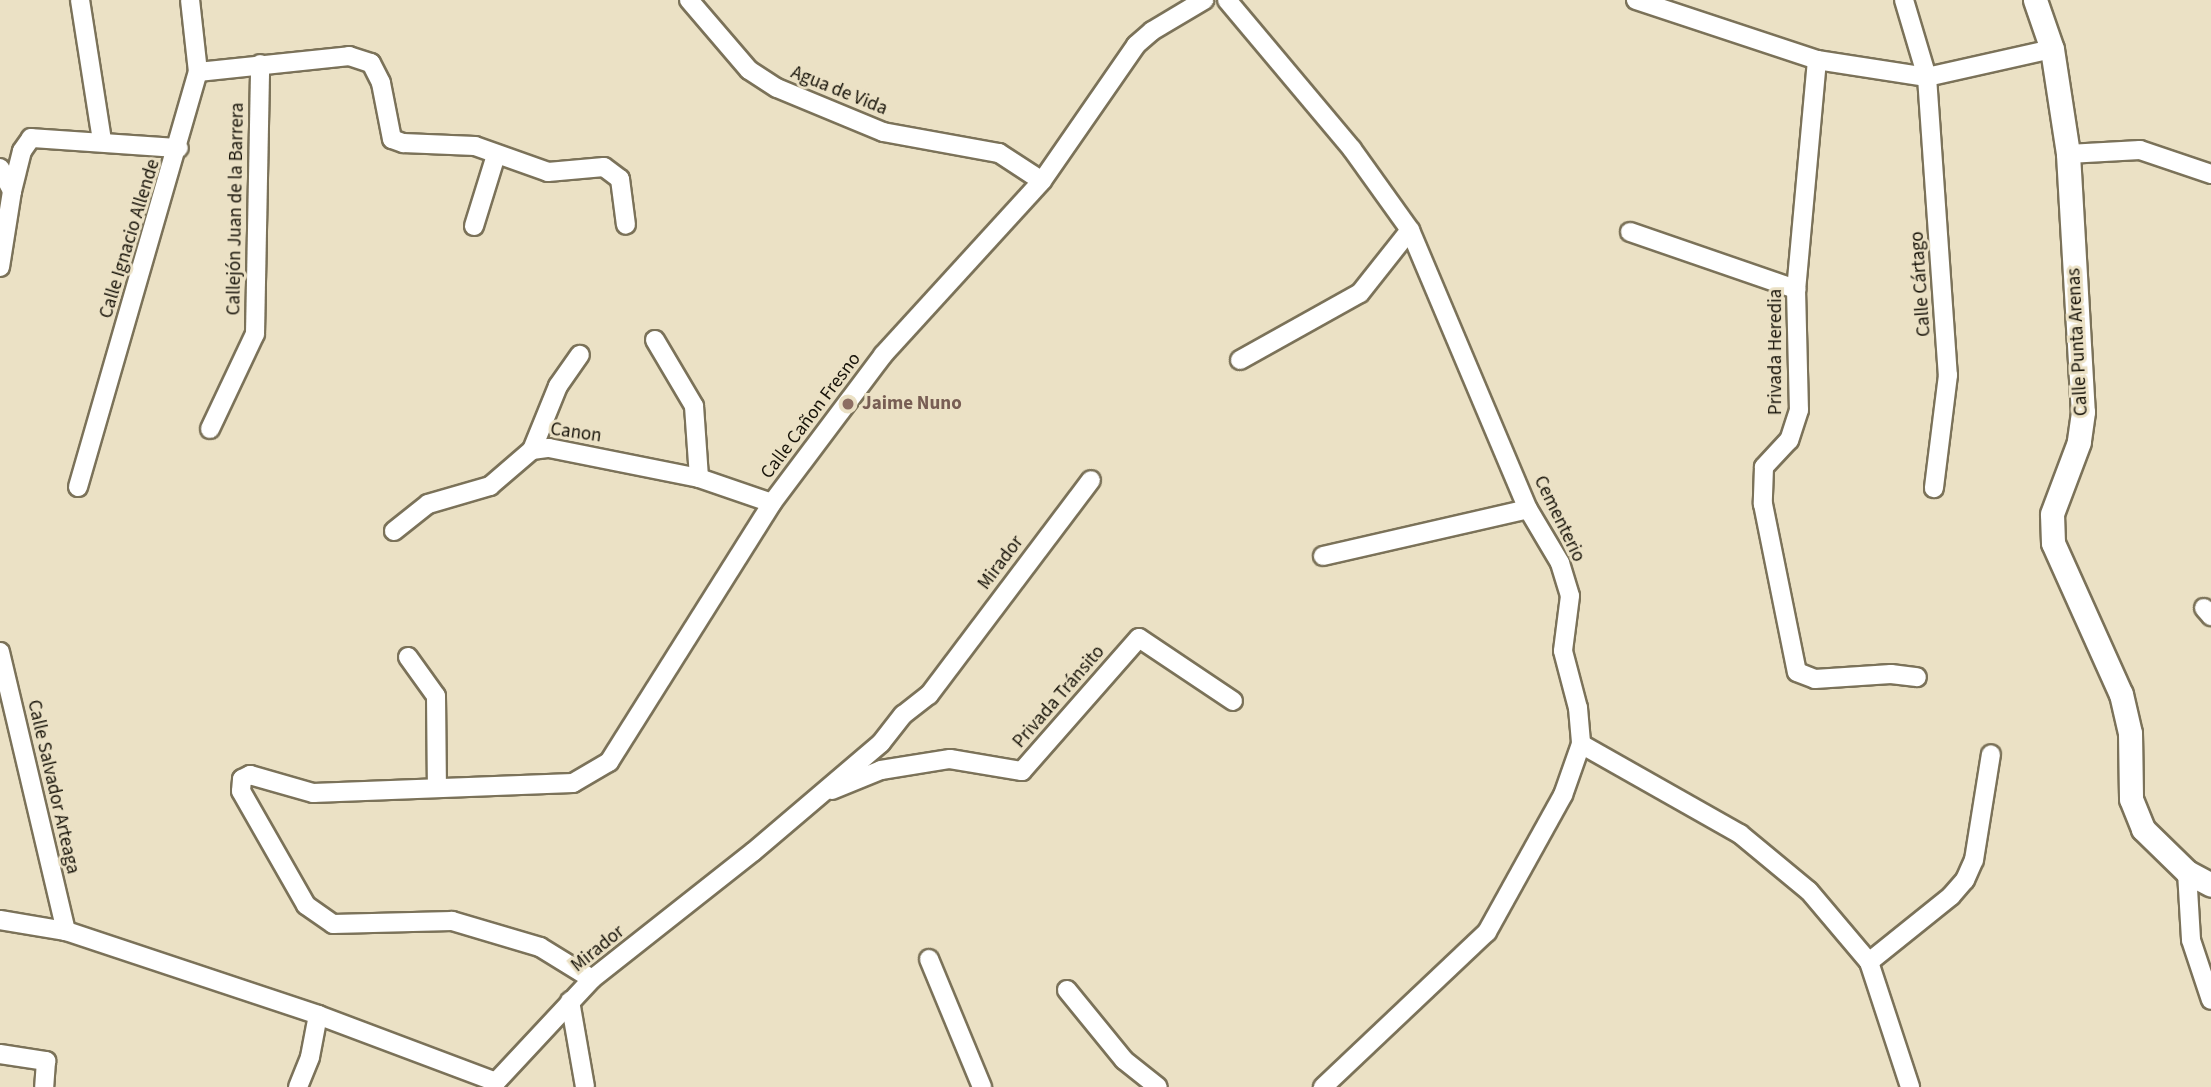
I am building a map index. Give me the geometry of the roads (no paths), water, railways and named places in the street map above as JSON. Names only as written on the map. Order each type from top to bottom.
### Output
[{"type":"street","points":[[80,0],[102,141]]},
{"type":"street","name":"Calle Ignacio Allende","points":[[78,487],[179,148],[198,72],[190,0]]},
{"type":"street","name":"Agua de Vida","points":[[690,0],[749,70],[777,88],[883,132],[999,153],[1042,181]]},
{"type":"street","name":"Calle Cañon Fresno","points":[[592,979],[540,947],[452,921],[333,924],[306,905],[241,791],[242,779],[250,775],[313,793],[573,783],[609,762],[772,503],[883,355],[1042,181],[1136,46],[1152,31],[1204,0]]},
{"type":"street","name":"Cementerio","points":[[1227,0],[1352,149],[1410,230],[1528,509],[1560,563],[1570,596],[1563,651],[1578,708],[1581,744],[1563,795],[1487,932],[1323,1087]]},
{"type":"street","points":[[1636,0],[1817,60],[1927,77],[2052,49]]},
{"type":"street","name":"Calle Cártago","points":[[1904,0],[1927,77],[1948,375],[1934,488]]},
{"type":"street","name":"Calle Punta Arenas","points":[[2035,0],[2052,49],[2068,154],[2083,412],[2079,442],[2052,514],[2053,542],[2121,694],[2130,733],[2131,800],[2143,829],[2187,872],[2211,886]]},
{"type":"street","points":[[198,72],[349,56],[371,62],[381,83],[392,139],[403,143],[475,146],[548,172],[604,167],[620,179],[626,225]]},
{"type":"street","name":"Privada Heredia","points":[[1817,60],[1796,289],[1797,427],[1764,467],[1760,484],[1797,672],[1815,679],[1891,674],[1917,677]]},
{"type":"street","name":"Callejón Juan de la Barrera","points":[[210,429],[255,334],[260,64]]},
{"type":"street","points":[[0,267],[12,191],[22,151],[31,138],[179,148]]},
{"type":"street","points":[[2068,154],[2140,150],[2211,174]]},
{"type":"street","points":[[474,226],[496,155]]},
{"type":"street","points":[[0,168],[12,191]]},
{"type":"street","points":[[1240,360],[1360,293],[1410,230]]},
{"type":"street","points":[[1630,232],[1796,289]]},
{"type":"street","points":[[655,340],[694,406],[698,478]]},
{"type":"street","points":[[532,450],[558,386],[580,355]]},
{"type":"street","name":"Canon","points":[[394,531],[428,504],[490,486],[532,450],[548,448],[698,478],[772,503]]},
{"type":"street","name":"Mirador","points":[[0,920],[66,931],[318,1015],[496,1082],[592,979],[816,797],[929,695],[1091,480]]},
{"type":"street","points":[[1323,555],[1528,509]]},
{"type":"street","name":"Privada Tránsito","points":[[816,797],[881,770],[950,759],[1023,771],[1139,638],[1233,701]]},
{"type":"street","name":"Calle Salvador Arteaga","points":[[0,652],[66,931]]},
{"type":"street","points":[[408,657],[436,696],[437,789]]},
{"type":"street","points":[[1581,744],[1740,834],[1809,891],[1869,962],[1910,1087]]},
{"type":"street","points":[[1869,962],[1951,896],[1965,880],[1974,860],[1991,754]]},
{"type":"street","points":[[2187,872],[2191,940],[2211,1000]]},
{"type":"street","points":[[929,960],[982,1087]]},
{"type":"street","points":[[1067,990],[1124,1060],[1158,1087]]},
{"type":"street","points":[[570,1001],[585,1087]]},
{"type":"street","points":[[298,1087],[310,1057],[318,1015]]},
{"type":"street","points":[[0,1054],[46,1061],[44,1087]]},
{"type":"place","name":"Jaime Nuno","points":[[848,404]]}]
